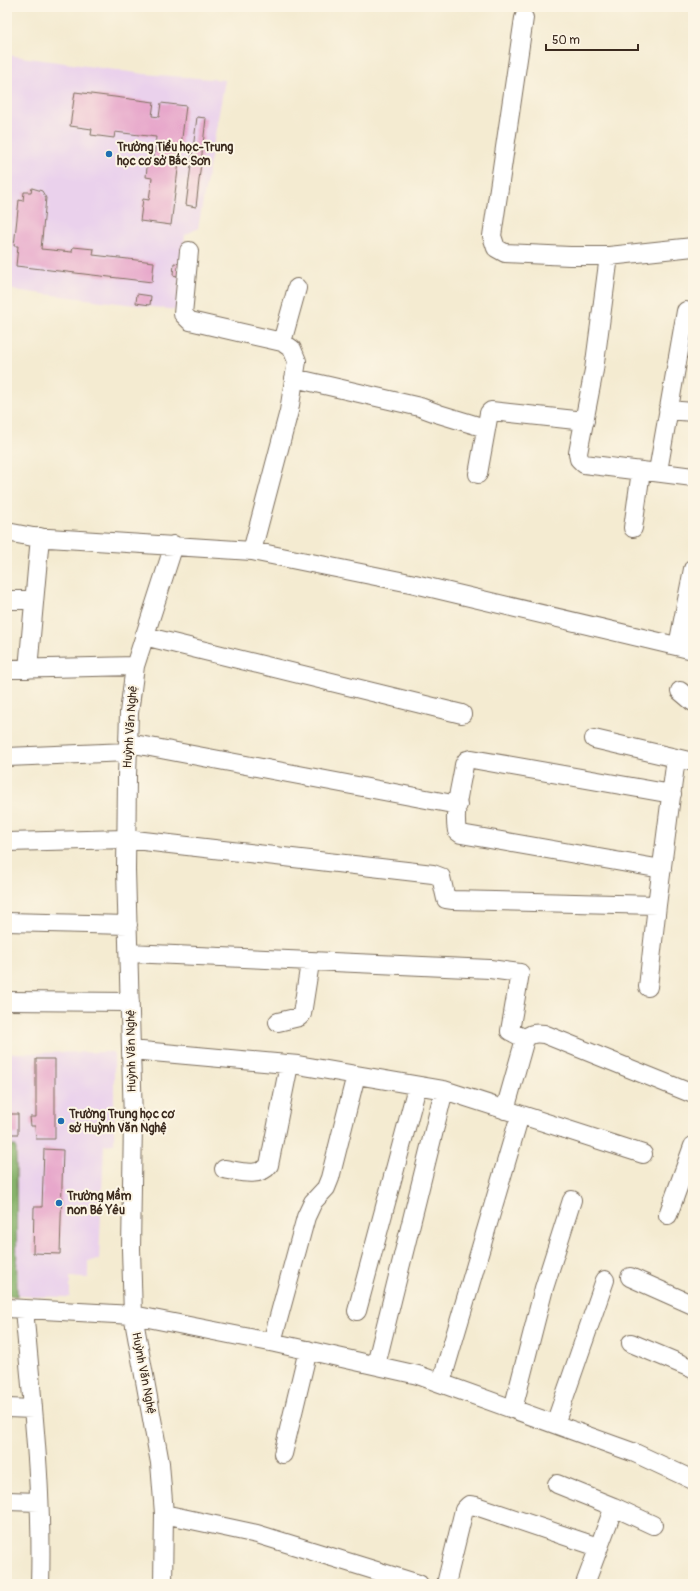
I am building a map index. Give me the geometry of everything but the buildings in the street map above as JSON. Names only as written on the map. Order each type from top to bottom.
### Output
[{"type":"street","points":[[524,18],[492,236],[496,248],[505,253],[609,256],[693,247]]},
{"type":"street","points":[[189,251],[183,314],[186,318],[190,321],[204,325],[282,342],[292,349],[297,361],[289,411],[252,551]]},
{"type":"street","points":[[609,256],[594,370],[578,453],[579,459],[584,464],[693,477]]},
{"type":"street","points":[[282,342],[297,288]]},
{"type":"street","points":[[648,472],[658,471],[686,311]]},
{"type":"street","points":[[294,378],[420,407],[486,428]]},
{"type":"street","points":[[668,410],[693,412]]},
{"type":"street","points":[[478,474],[489,413],[491,411],[584,420]]},
{"type":"street","points":[[633,528],[648,472]]},
{"type":"street","points":[[7,532],[40,537],[252,551],[415,584],[685,648],[693,569]]},
{"type":"street","points":[[28,669],[40,537]]},
{"type":"street","name":"Huỳnh Văn Nghệ","points":[[163,1584],[164,1514],[160,1463],[133,1315],[131,1249],[133,1121],[126,840],[129,713],[135,666],[174,545]]},
{"type":"street","points":[[7,600],[34,600]]},
{"type":"street","points":[[144,636],[462,714]]},
{"type":"street","points":[[7,669],[135,666]]},
{"type":"street","points":[[594,739],[693,762]]},
{"type":"street","points":[[7,757],[128,748],[458,805]]},
{"type":"street","points":[[648,987],[676,758]]},
{"type":"street","points":[[662,869],[461,834],[457,831],[456,825],[458,805],[464,765],[467,760],[472,759],[672,794]]},
{"type":"street","points":[[7,842],[126,840],[433,874],[441,878],[446,898],[453,900],[657,905]]},
{"type":"street","points":[[7,922],[128,925]]},
{"type":"street","points":[[129,954],[490,969],[520,973],[510,1031],[525,1039]]},
{"type":"street","points":[[278,1022],[299,1017],[302,1014],[310,962]]},
{"type":"street","points":[[7,1001],[130,1002]]},
{"type":"street","points":[[525,1039],[536,1033],[544,1034],[693,1094]]},
{"type":"street","points":[[440,1383],[513,1112],[525,1039]]},
{"type":"street","points":[[131,1050],[289,1065],[356,1075],[417,1087],[444,1090],[643,1154]]},
{"type":"street","points":[[224,1169],[257,1173],[265,1171],[269,1165],[289,1065]]},
{"type":"street","points":[[272,1342],[306,1217],[313,1202],[326,1188],[330,1178],[356,1075]]},
{"type":"street","points":[[357,1311],[417,1087]]},
{"type":"street","points":[[376,1365],[444,1090]]},
{"type":"street","points":[[668,1215],[693,1146]]},
{"type":"street","points":[[513,1409],[544,1288],[572,1200]]},
{"type":"street","points":[[630,1277],[693,1305]]},
{"type":"street","points":[[555,1424],[605,1280]]},
{"type":"street","points":[[40,1584],[41,1544],[33,1408],[15,1308],[133,1315],[272,1342],[418,1375],[635,1453],[693,1480]]},
{"type":"street","points":[[631,1343],[693,1369]]},
{"type":"street","points":[[283,1454],[308,1350]]},
{"type":"street","points":[[7,1408],[33,1408]]},
{"type":"street","points":[[557,1484],[614,1506],[653,1525]]},
{"type":"street","points":[[7,1501],[39,1502]]},
{"type":"street","points":[[446,1584],[464,1510],[469,1505],[476,1506],[598,1547]]},
{"type":"street","points":[[585,1584],[614,1506]]},
{"type":"street","points":[[164,1514],[257,1534],[419,1584]]},
{"type":"shaded area","name":"Trường Tiểu học-Trung học cơ sở Bắc Sơn","points":[[7,55],[144,74],[225,80],[198,228],[185,235],[177,310],[12,290],[7,275]]},
{"type":"shaded area","points":[[114,1052],[114,1144],[104,1145],[99,1260],[88,1261],[88,1278],[70,1277],[70,1297],[17,1296],[16,1146],[7,1146],[7,1053]]},
{"type":"green space","points":[[7,1146],[16,1146],[17,1296],[7,1295]]},
{"type":"place","name":"Trường Tiểu học-Trung học cơ sở Bắc Sơn","points":[[109,154]]},
{"type":"place","name":"Trường Trung học cơ sở Huỳnh Văn Nghệ","points":[[61,1121]]},
{"type":"place","name":"Trường Mầm non Bé Yêu","points":[[59,1203]]}]
